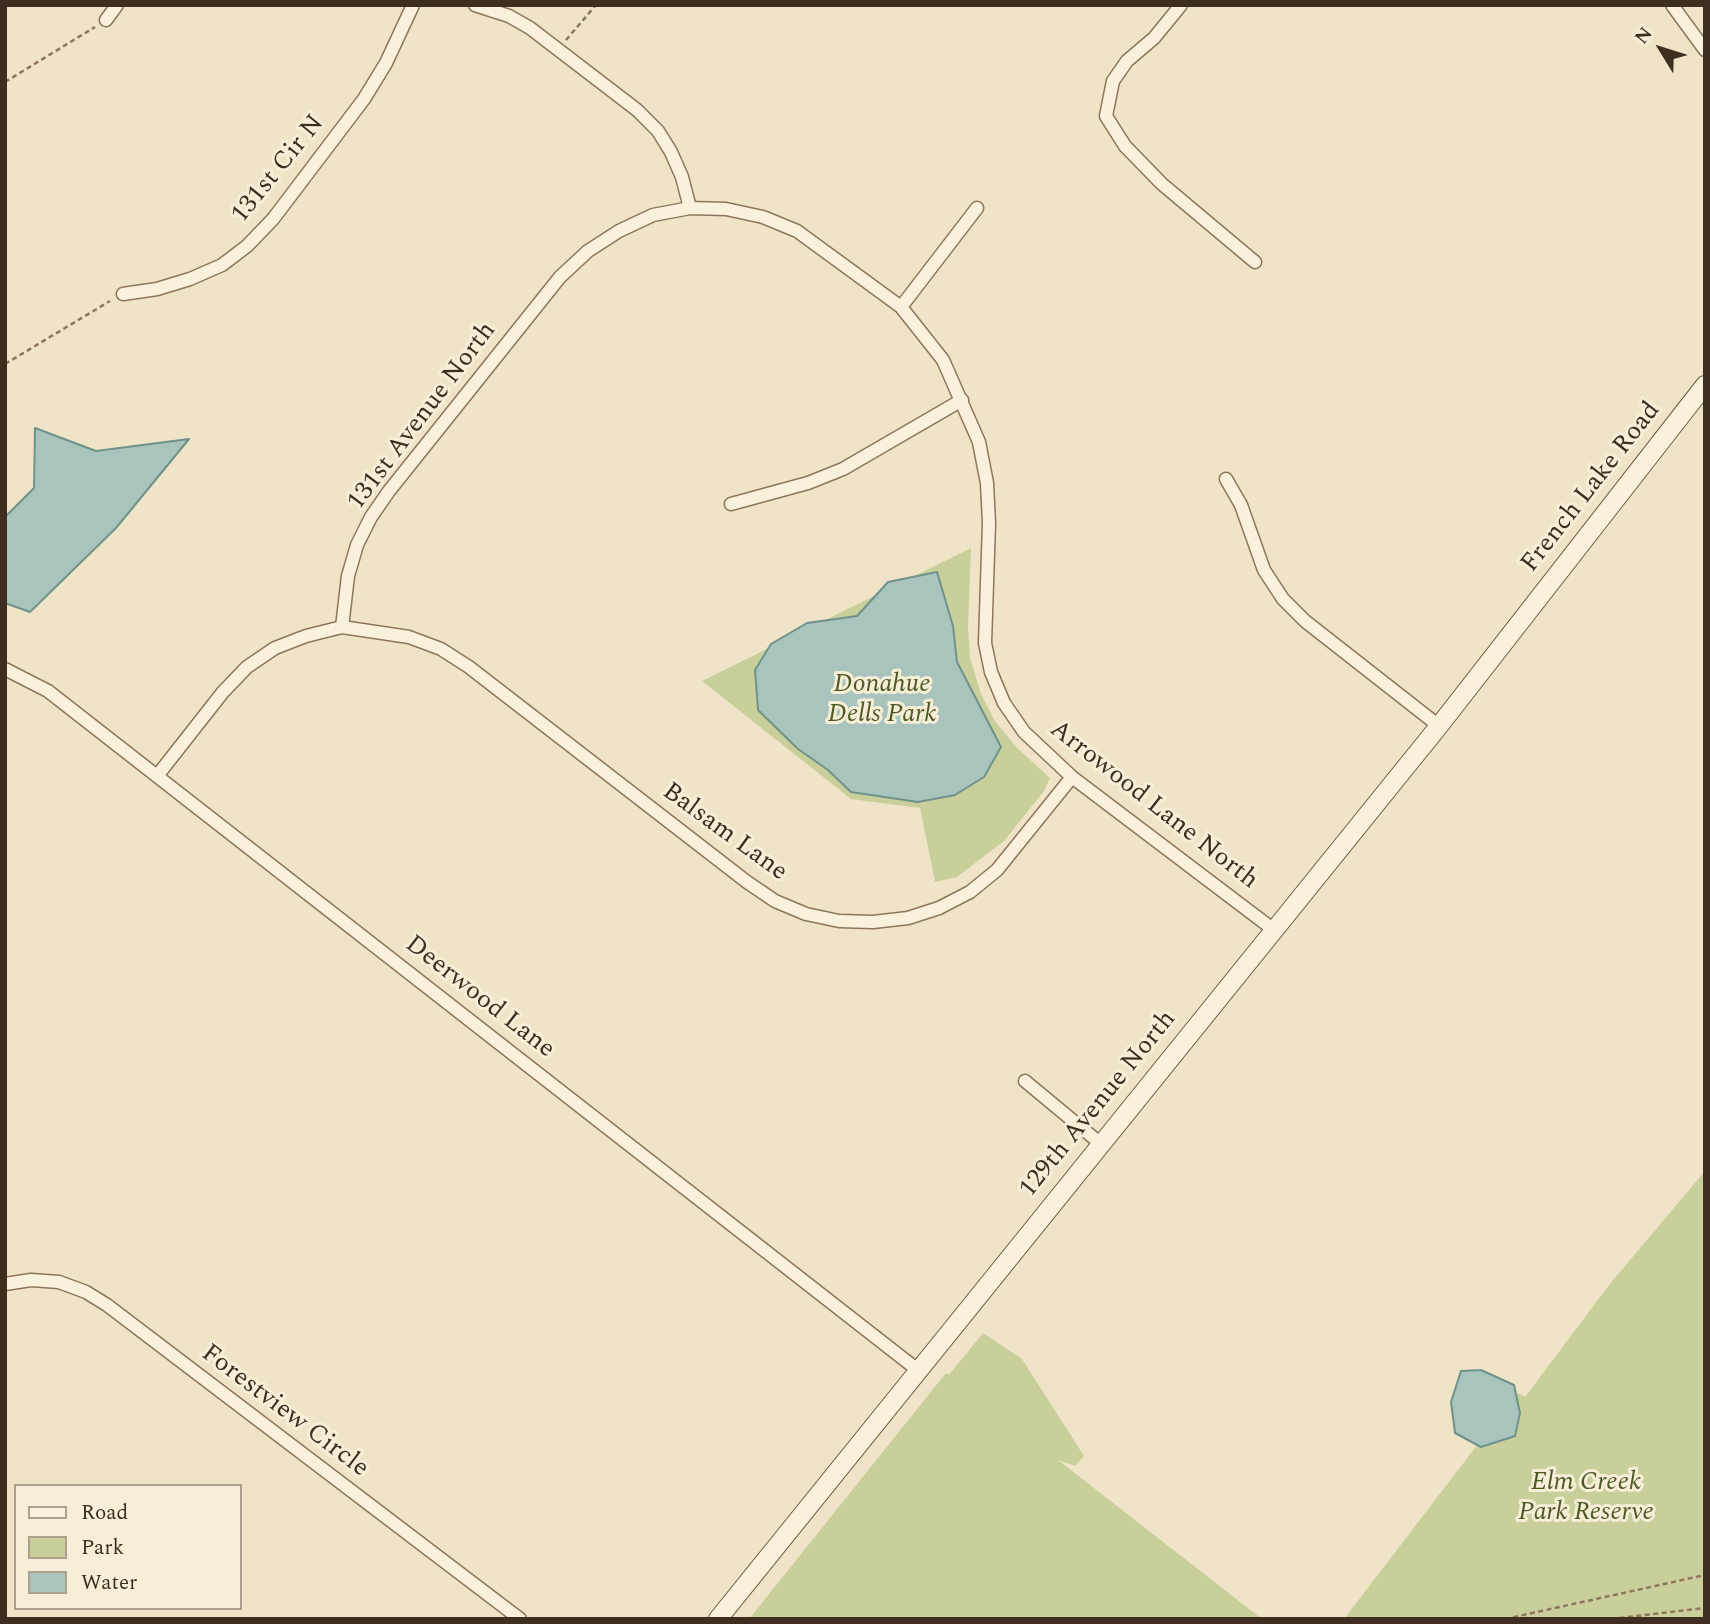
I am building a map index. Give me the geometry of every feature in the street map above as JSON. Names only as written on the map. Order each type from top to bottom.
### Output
[{"type":"main road","name":"French Lake Road","points":[[1520,623],[1705,385]]},
{"type":"main road","name":"129th Avenue North","points":[[718,1619],[1520,623]]},
{"type":"street","points":[[106,20],[117,5]]},
{"type":"street","name":"131st Cir N","points":[[123,295],[190,279],[222,265],[247,246],[273,219],[364,99],[386,63],[412,5]]},
{"type":"street","points":[[475,5],[509,16],[530,28],[637,110],[658,131],[671,152],[682,177],[690,208]]},
{"type":"street","points":[[1181,5],[1154,38],[1127,61],[1114,80],[1106,116],[1125,146],[1161,184],[1255,262]]},
{"type":"street","points":[[1672,5],[1705,50]]},
{"type":"street","name":"Arrowood Lane North","points":[[690,208],[763,217],[797,231],[901,307],[943,360],[979,442],[987,483],[989,523],[985,643],[991,672],[1004,703],[1024,732],[1072,777],[1274,930]]},
{"type":"street","name":"131st Avenue North","points":[[342,627],[348,576],[371,517],[388,491],[561,277],[587,251],[619,231],[653,215],[690,208]]},
{"type":"street","points":[[901,307],[977,208]]},
{"type":"street","points":[[731,504],[807,483],[843,469],[962,400]]},
{"type":"street","points":[[1226,479],[1241,505],[1264,570],[1283,599],[1305,621],[1439,726]]},
{"type":"street","points":[[157,776],[223,692],[247,667],[275,648],[306,636],[342,627]]},
{"type":"street","name":"Balsam Lane","points":[[342,627],[409,637],[441,649],[747,882],[775,901],[806,914],[839,921],[873,922],[908,918],[939,908],[970,892],[997,870],[1072,777]]},
{"type":"street","name":"Deerwood Lane","points":[[5,669],[48,691],[919,1371]]},
{"type":"street","points":[[1026,1081],[1101,1144]]},
{"type":"street","name":"Forestview Circle","points":[[5,1284],[31,1280],[59,1282],[86,1292],[107,1305],[520,1619]]},
{"type":"path","points":[[559,49],[596,5]]},
{"type":"path","points":[[5,82],[106,20]]},
{"type":"path","points":[[5,364],[123,295]]},
{"type":"path","points":[[5,461],[5,467]]},
{"type":"path","points":[[1505,1619],[1705,1574]]},
{"type":"path","points":[[1611,1619],[1705,1608]]},
{"type":"green space","name":"Donahue Dells Park","points":[[971,548],[968,627],[970,658],[981,694],[995,721],[1017,748],[1050,778],[1044,791],[1004,841],[957,877],[935,882],[920,808],[851,799],[702,681]]},
{"type":"green space","name":"Elm Creek Park Reserve","points":[[1705,1171],[1705,1619],[1344,1619],[1517,1393],[1525,1397],[1609,1285]]},
{"type":"green space","points":[[983,1333],[1022,1359],[1084,1456],[1075,1466],[1058,1460],[1262,1619],[749,1619],[946,1373],[949,1375]]},
{"type":"water","points":[[35,428],[96,451],[189,439],[116,528],[30,612],[5,603],[5,517],[34,488]]},
{"type":"water","name":"Donahue Dells Park","points":[[937,572],[953,626],[957,662],[1001,747],[984,777],[955,795],[918,802],[851,792],[828,770],[798,749],[758,710],[755,670],[771,644],[807,623],[857,616],[888,582]]},
{"type":"water","points":[[1481,1370],[1514,1385],[1520,1413],[1515,1436],[1481,1447],[1455,1433],[1451,1402],[1461,1371]]}]
